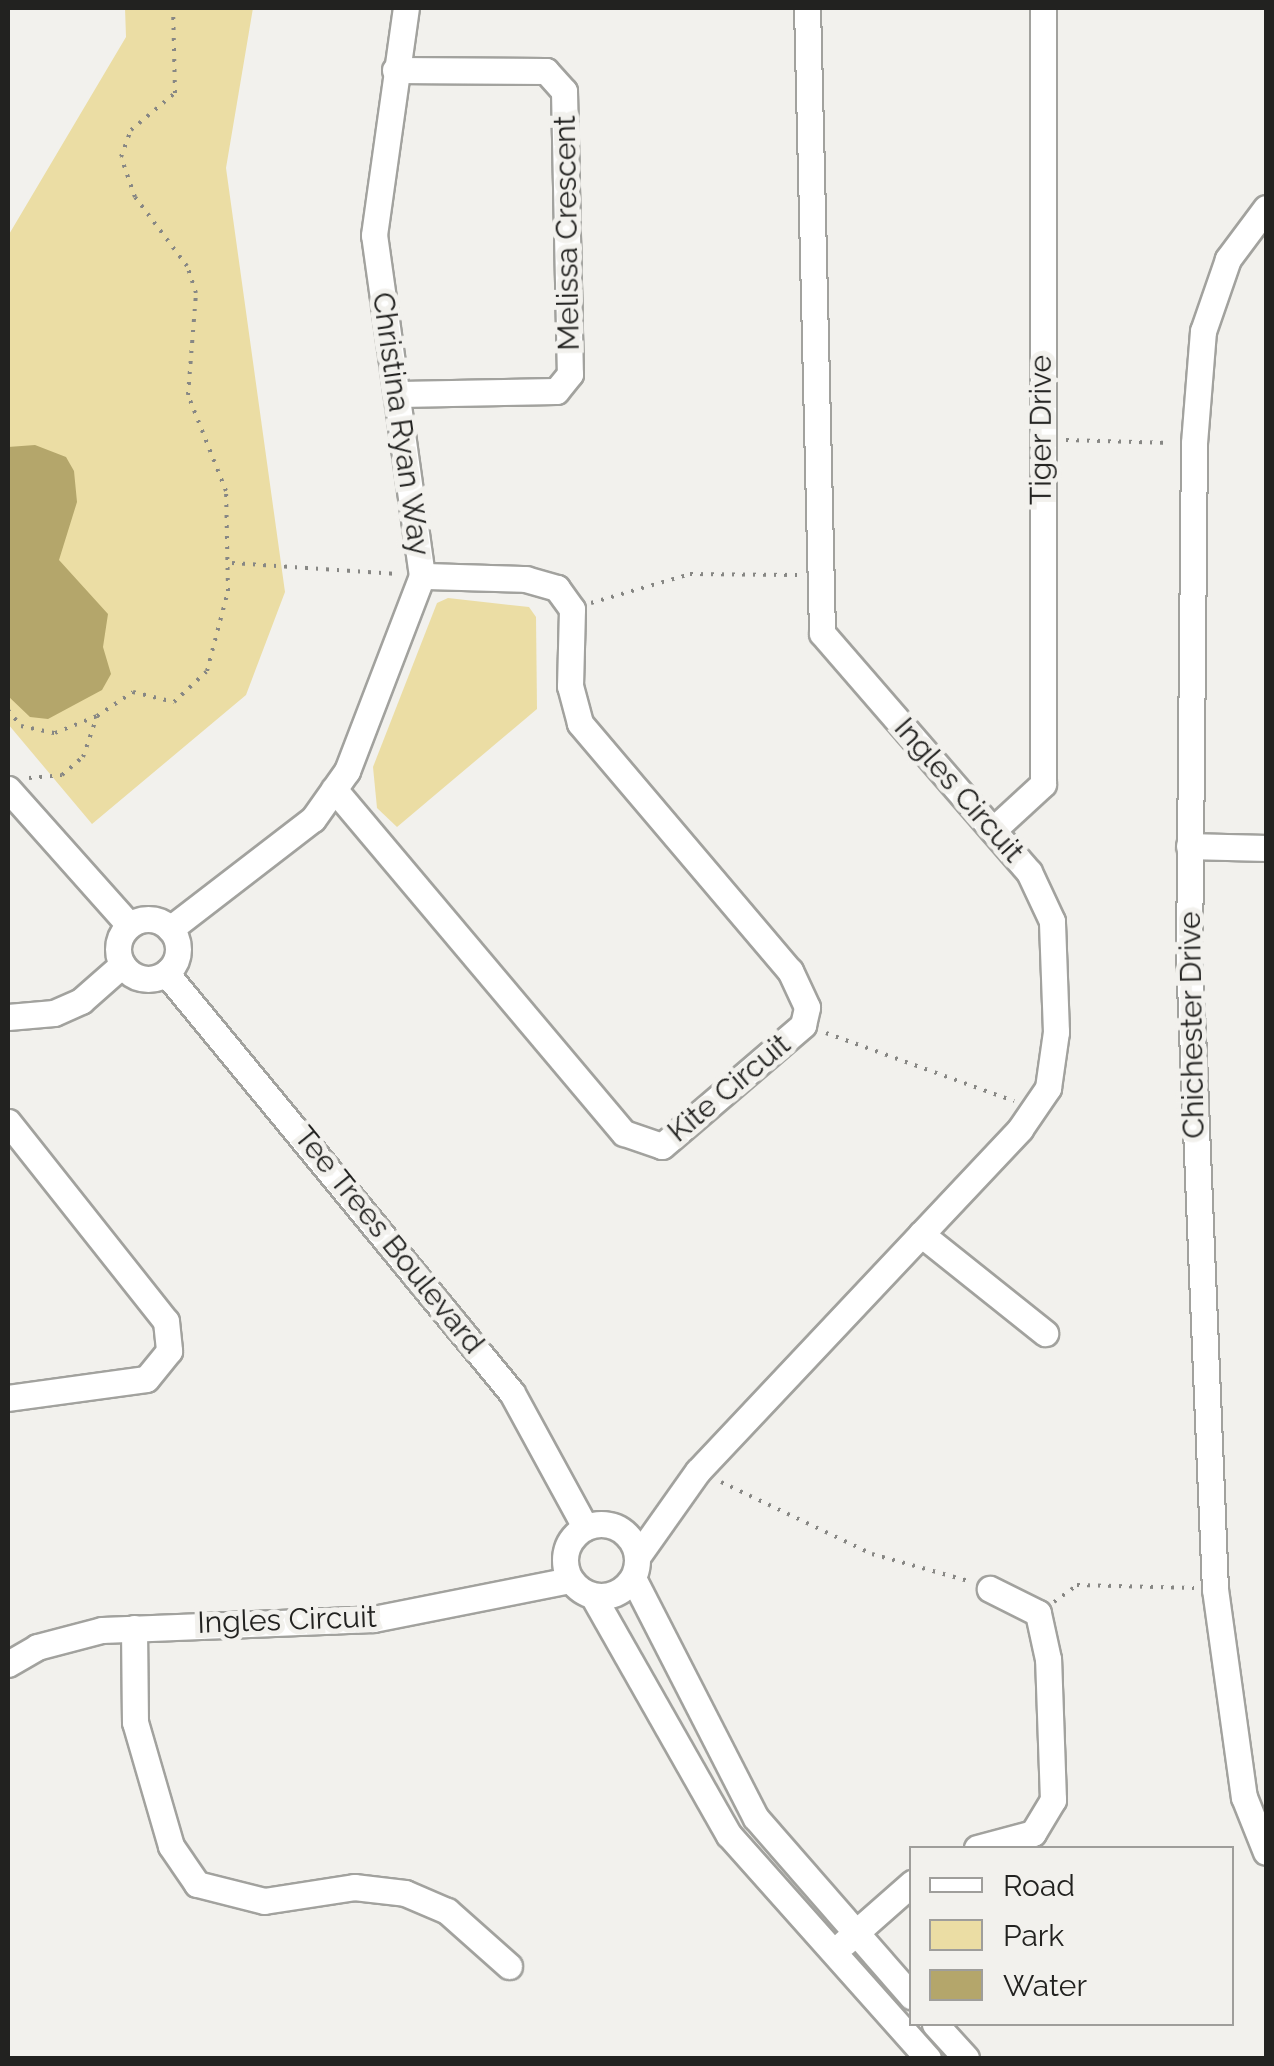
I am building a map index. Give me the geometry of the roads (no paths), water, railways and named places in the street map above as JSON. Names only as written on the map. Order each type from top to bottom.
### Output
[{"type":"street","name":"Christina Ryan Way","points":[[170,928],[314,818],[334,790],[422,576],[374,235],[406,8]]},
{"type":"street","name":"Ingles Circuit","points":[[635,1568],[698,1471],[1034,1108],[1048,1088],[1056,1032],[1052,922],[1030,872],[822,633],[815,575],[806,8]]},
{"type":"street","name":"Tiger Drive","points":[[993,830],[1042,784],[1043,8]]},
{"type":"street","name":"Melissa Crescent","points":[[395,70],[546,70],[564,91],[570,374],[556,390],[399,394]]},
{"type":"street","name":"Chichester Drive","points":[[1266,208],[1228,259],[1203,331],[1194,443],[1189,846],[1204,1454],[1216,1589],[1244,1798],[1266,1852]]},
{"type":"street","name":"Kite Circuit","points":[[334,790],[624,1133],[662,1146],[802,1024],[807,1007],[790,971],[580,723],[570,686],[572,608],[557,588],[526,579],[422,576]]},
{"type":"street","points":[[15,784],[129,925]]},
{"type":"street","points":[[1189,846],[1266,848]]},
{"type":"street","points":[[155,919],[170,928],[178,947],[166,973],[138,977],[122,965],[118,944],[129,925],[155,919]]},
{"type":"street","points":[[8,1017],[54,1013],[81,1001],[122,965]]},
{"type":"street","name":"Tee Trees Boulevard","points":[[166,973],[512,1393],[560,1468],[584,1527]]},
{"type":"street","points":[[8,1122],[166,1322],[170,1351],[146,1379],[8,1398]]},
{"type":"street","points":[[920,1234],[1045,1333]]},
{"type":"street","points":[[909,1994],[756,1818],[635,1568],[623,1531],[584,1527],[566,1547],[570,1580],[594,1596],[729,1835],[928,2058]]},
{"type":"street","points":[[594,1596],[635,1568]]},
{"type":"street","name":"Ingles Circuit","points":[[8,1664],[37,1647],[134,1628],[372,1619],[570,1580]]},
{"type":"street","points":[[984,1846],[1033,1833],[1053,1800],[1048,1659],[1038,1614],[990,1589]]},
{"type":"street","points":[[134,1628],[135,1722],[170,1846],[197,1884],[264,1901],[354,1887],[405,1894],[446,1911],[509,1966]]},
{"type":"street","points":[[834,1951],[909,1887]]},
{"type":"street","points":[[937,2026],[966,2058]]},
{"type":"water","points":[[35,445],[66,457],[74,471],[77,502],[59,560],[108,614],[103,647],[111,674],[102,690],[48,719],[30,717],[8,696],[8,447]]}]
